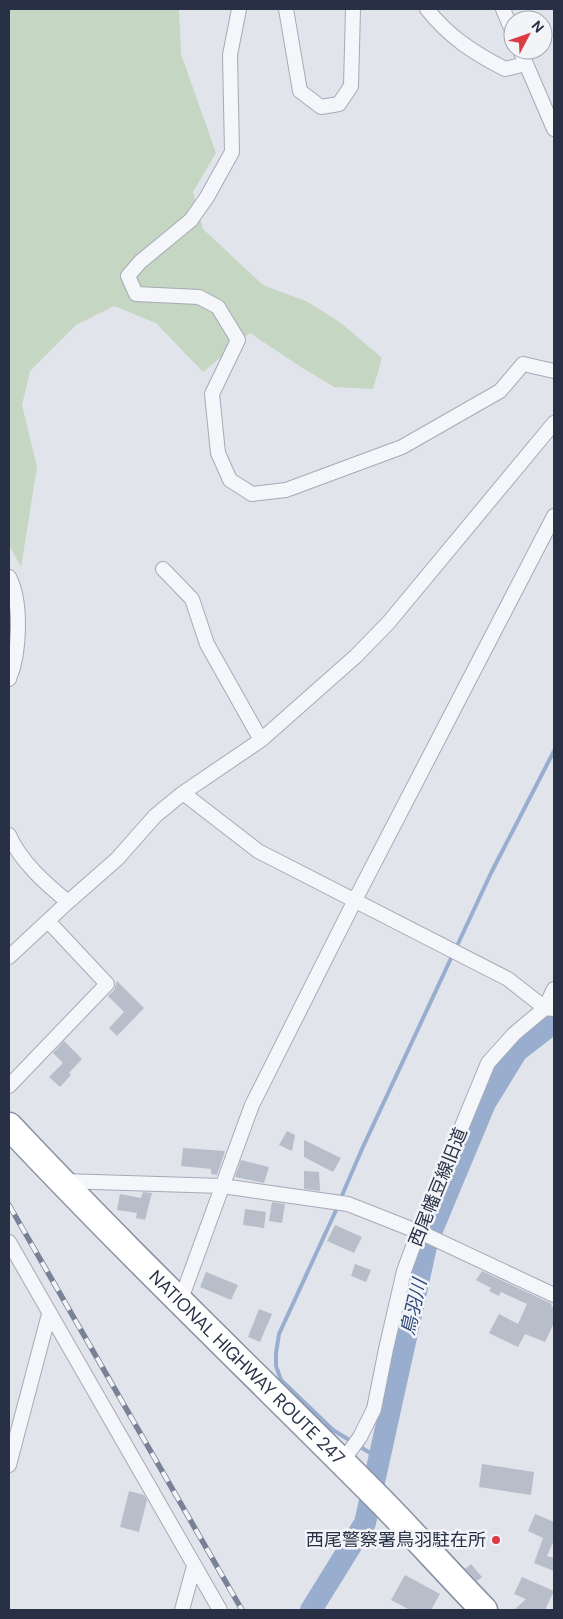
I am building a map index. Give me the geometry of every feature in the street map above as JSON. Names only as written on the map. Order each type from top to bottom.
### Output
[{"type":"highway","name":"NATIONAL HIGHWAY ROUTE 247","points":[[9,1126],[180,1302],[346,1456],[360,1482],[383,1503],[484,1610]]},
{"type":"street","points":[[238,9],[230,55],[232,152],[207,197],[191,220],[140,262],[128,276],[136,294],[199,296],[218,307],[238,340],[212,394],[218,453],[230,480],[252,494],[286,490],[402,447],[500,391],[523,364],[554,371]]},
{"type":"street","points":[[286,9],[300,91],[321,107],[339,104],[352,86],[353,9]]},
{"type":"street","points":[[427,9],[441,26],[477,54],[505,69],[526,64]]},
{"type":"street","points":[[524,60],[554,128]]},
{"type":"street","points":[[9,957],[118,859],[155,816],[183,793],[261,740],[356,656],[389,622],[553,428]]},
{"type":"street","points":[[180,1302],[252,1105],[355,900],[554,516]]},
{"type":"street","points":[[163,569],[192,599],[207,644],[261,740]]},
{"type":"street","points":[[9,577],[13,585],[19,617],[14,667],[9,679]]},
{"type":"street","points":[[183,793],[258,851],[508,979],[549,1008]]},
{"type":"street","points":[[9,835],[12,842],[43,881],[68,902]]},
{"type":"street","points":[[9,1086],[107,984],[48,921]]},
{"type":"street","name":"西尾幡豆線旧道","points":[[346,1456],[360,1437],[374,1409],[404,1271],[425,1236],[488,1063],[514,1034],[549,1008],[554,989]]},
{"type":"street","points":[[61,1181],[222,1186],[348,1204],[425,1236],[554,1295]]},
{"type":"street","points":[[9,1242],[220,1610]]},
{"type":"street","points":[[9,1465],[49,1314]]},
{"type":"street","points":[[182,1610],[194,1566]]},
{"type":"green space","points":[[9,9],[179,9],[181,54],[216,153],[193,192],[203,229],[263,285],[308,302],[341,323],[382,358],[373,389],[334,387],[250,333],[203,372],[156,323],[114,306],[76,325],[30,371],[22,405],[37,467],[21,567],[9,545]]},
{"type":"building","points":[[117,981],[144,1008],[117,1036],[109,1028],[124,1012],[108,996],[114,990]]},
{"type":"building","points":[[64,1041],[82,1059],[69,1073],[71,1075],[60,1087],[49,1077],[63,1063],[53,1053]]},
{"type":"building","points":[[287,1131],[295,1135],[292,1151],[279,1145]]},
{"type":"building","points":[[304,1140],[341,1158],[333,1172],[304,1157]]},
{"type":"building","points":[[183,1148],[225,1151],[217,1175],[211,1174],[211,1169],[181,1166]]},
{"type":"building","points":[[241,1160],[269,1167],[264,1183],[235,1177]]},
{"type":"building","points":[[304,1171],[319,1172],[320,1191],[304,1189]]},
{"type":"building","points":[[143,1192],[152,1193],[145,1220],[136,1218],[137,1213],[117,1210],[120,1194],[141,1198]]},
{"type":"building","points":[[272,1202],[285,1204],[282,1223],[269,1221]]},
{"type":"building","points":[[245,1209],[266,1212],[264,1228],[243,1225]]},
{"type":"building","points":[[335,1225],[362,1237],[354,1253],[327,1241]]},
{"type":"building","points":[[355,1264],[371,1270],[366,1282],[351,1276]]},
{"type":"building","points":[[482,1271],[552,1304],[551,1306],[554,1308],[554,1323],[545,1342],[525,1334],[518,1347],[489,1333],[499,1314],[518,1324],[527,1304],[501,1292],[499,1296],[489,1291],[491,1288],[476,1280]]},
{"type":"building","points":[[206,1272],[238,1285],[231,1300],[200,1287]]},
{"type":"building","points":[[259,1309],[272,1314],[260,1342],[248,1337]]},
{"type":"building","points":[[482,1464],[534,1472],[531,1495],[479,1487]]},
{"type":"building","points":[[129,1491],[144,1495],[147,1500],[139,1532],[120,1527]]},
{"type":"building","points":[[535,1514],[554,1522],[554,1540],[547,1556],[554,1558],[554,1571],[534,1563],[543,1538],[528,1531]]},
{"type":"building","points":[[471,1564],[482,1577],[477,1581],[465,1569]]},
{"type":"building","points":[[405,1575],[440,1594],[431,1610],[410,1610],[391,1600]]},
{"type":"building","points":[[522,1577],[554,1591],[545,1610],[514,1610],[526,1599],[514,1594]]},
{"type":"waterway","points":[[456,948],[491,873],[554,751]]},
{"type":"waterway","points":[[340,1200],[453,954]]},
{"type":"waterway","name":"鳥羽川","points":[[311,1610],[365,1523],[427,1242],[485,1103],[517,1051],[552,1024],[554,1025]]},
{"type":"waterway","points":[[338,1206],[279,1334],[276,1366],[281,1380],[333,1430],[380,1459]]},
{"type":"railway","points":[[9,1205],[242,1610]]},
{"type":"place","name":"西尾警察署鳥羽駐在所","points":[[496,1540]]}]
